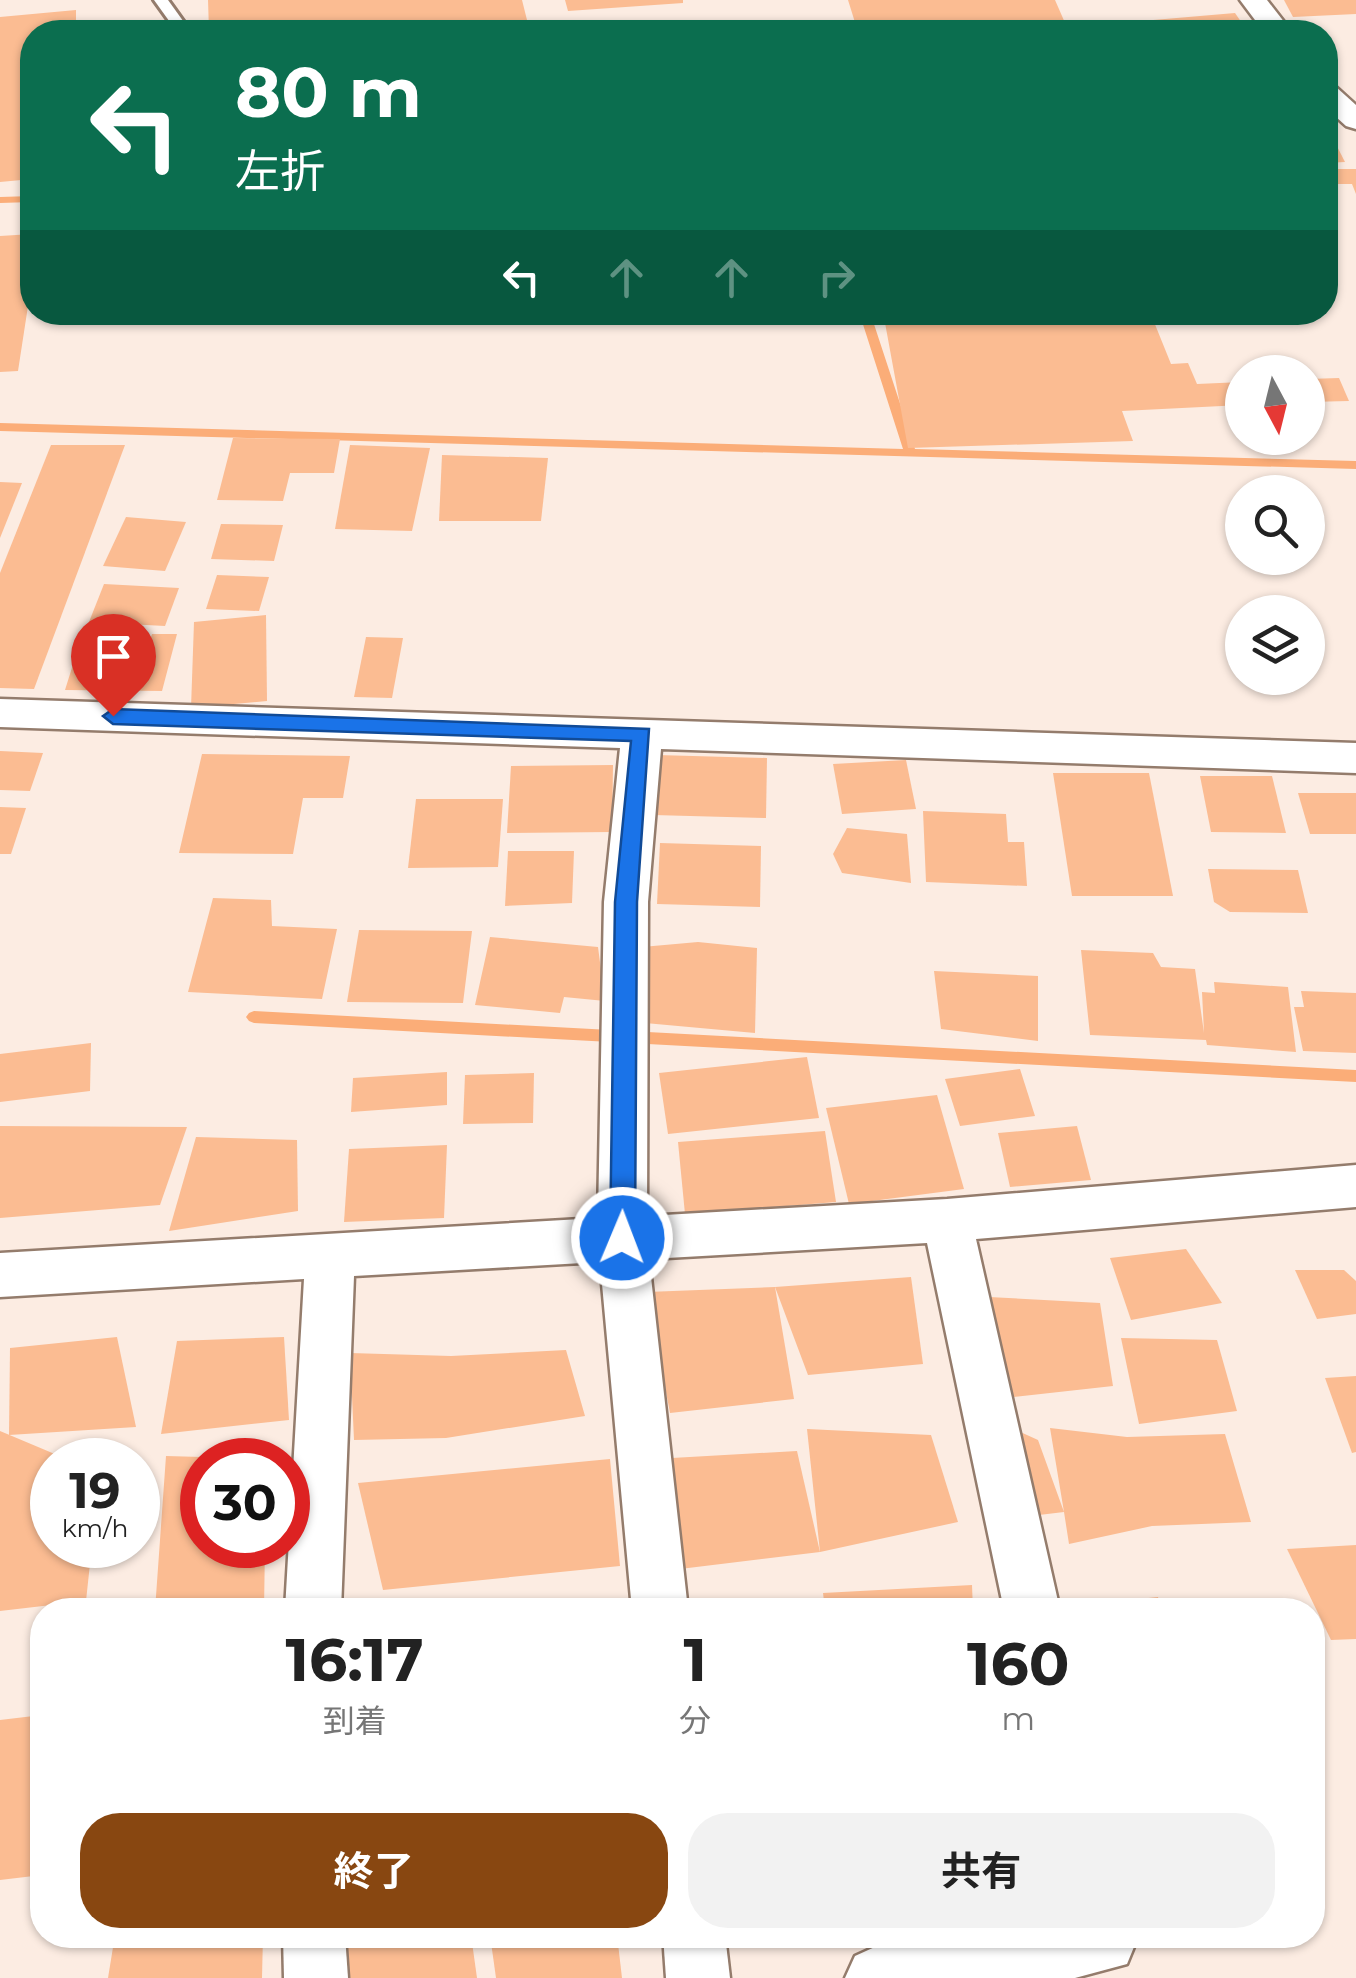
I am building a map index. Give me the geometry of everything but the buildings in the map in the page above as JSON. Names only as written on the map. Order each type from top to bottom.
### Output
[{"type":"street","points":[[1253,0],[1269,20]]},
{"type":"street","points":[[0,713],[1356,758]]},
{"type":"street","points":[[642,734],[626,902],[622,1238],[659,1598]]},
{"type":"street","points":[[0,1276],[947,1220],[1356,1186]]},
{"type":"street","points":[[947,1220],[1029,1598]]},
{"type":"street","points":[[315,1598],[330,1256]]},
{"type":"street","points":[[315,1948],[316,1978]]},
{"type":"street","points":[[695,1948],[698,1978]]},
{"type":"street","points":[[877,1978],[1106,1952]]},
{"type":"waterway","points":[[0,200],[20,199]]},
{"type":"waterway","points":[[868,325],[911,453]]},
{"type":"waterway","points":[[0,427],[911,453]]},
{"type":"waterway","points":[[911,453],[1356,465]]},
{"type":"waterway","points":[[254,1017],[1356,1076]]},
{"type":"route","points":[[113,716],[642,734],[626,902],[622,1238]]}]
